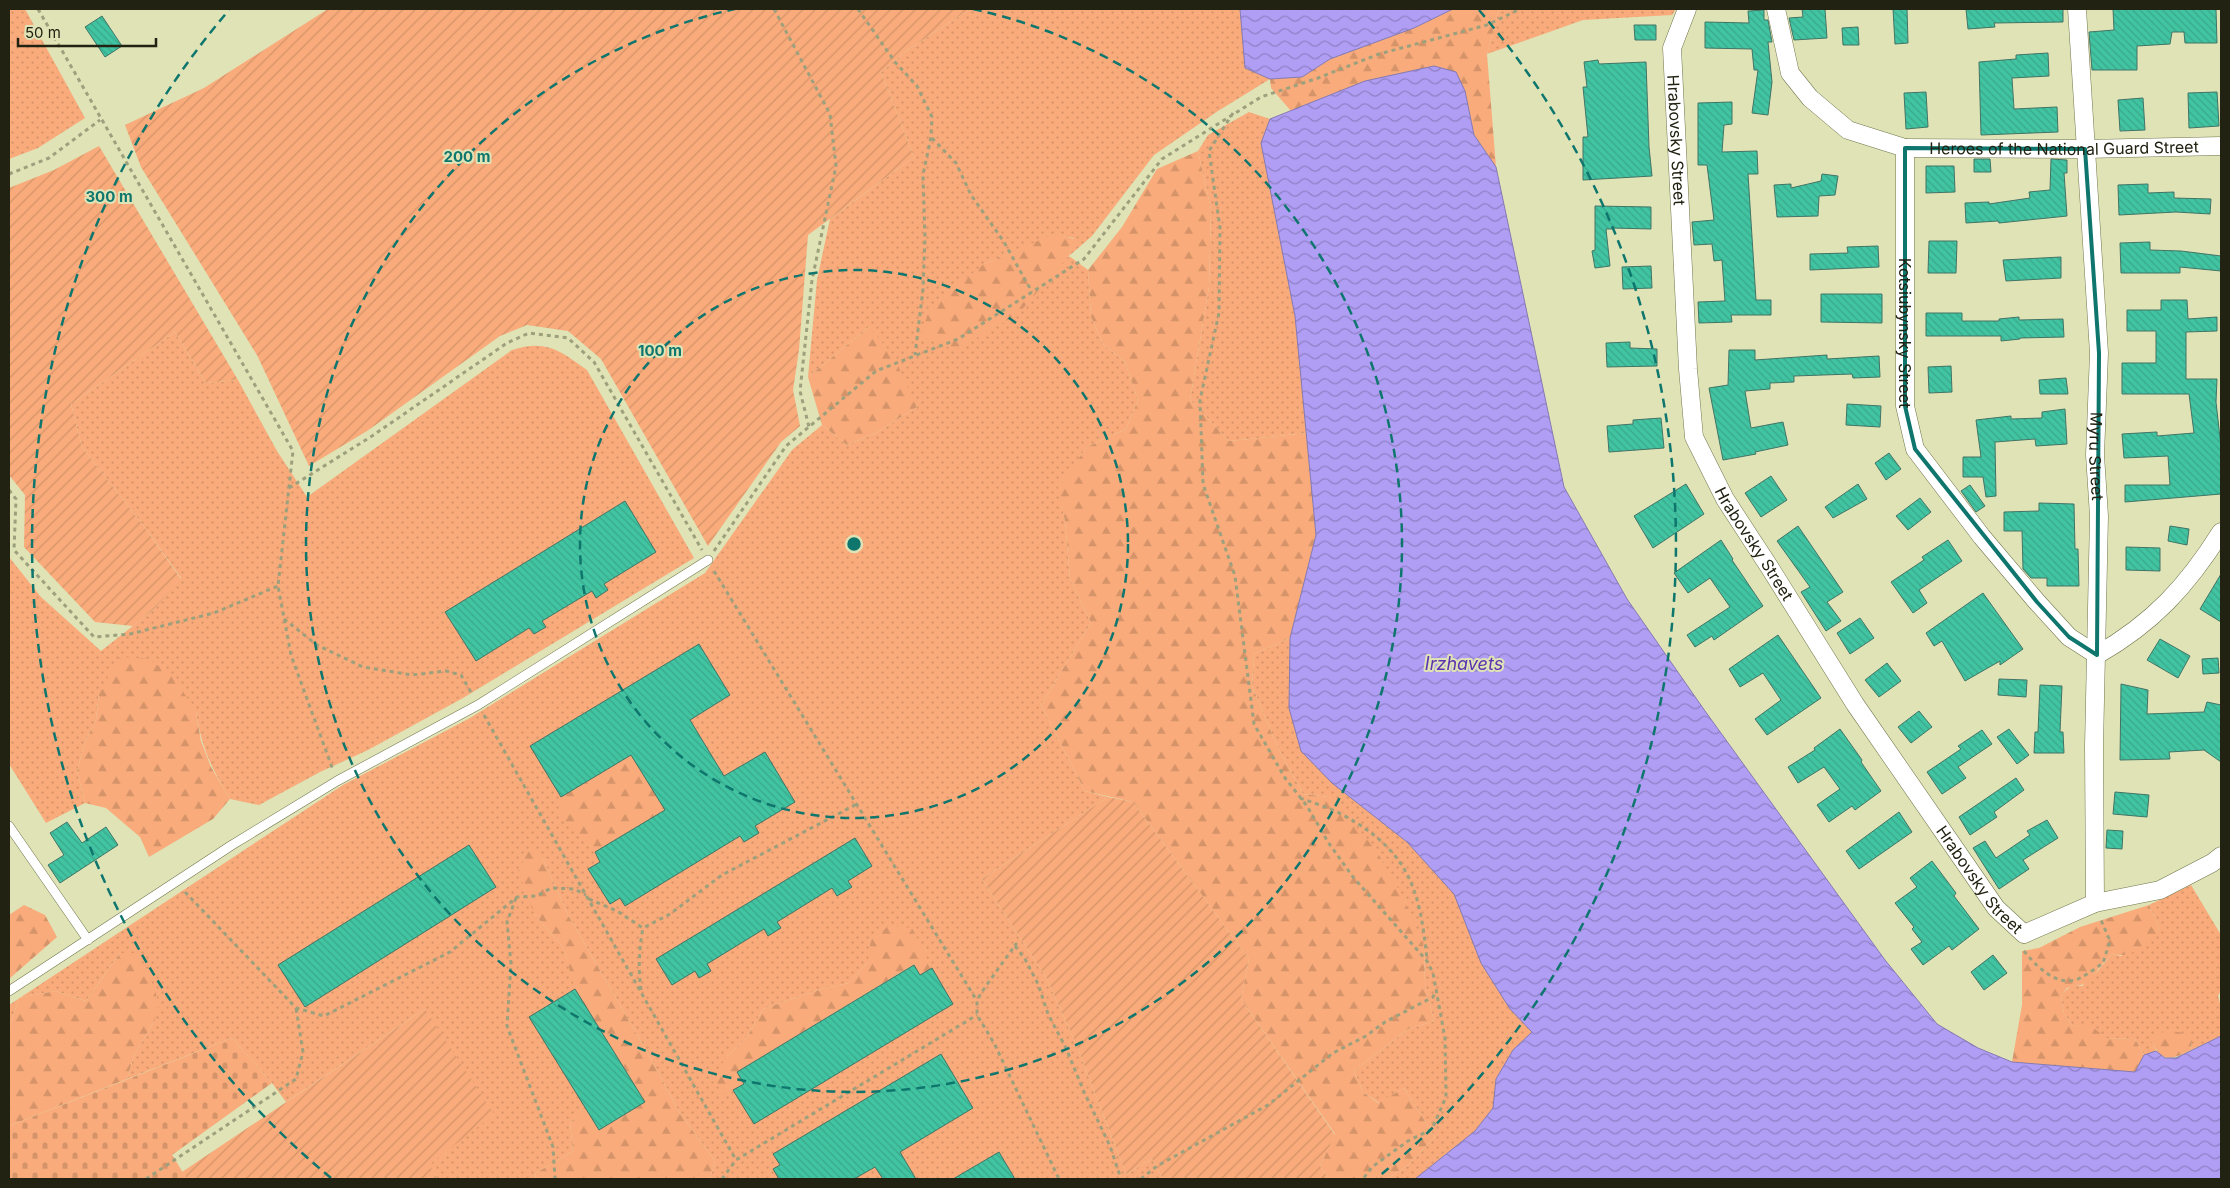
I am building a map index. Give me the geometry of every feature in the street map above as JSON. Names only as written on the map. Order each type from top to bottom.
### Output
[{"type":"street","name":"Hrabovsky Street","points":[[1687,9],[1672,48],[1688,369],[1694,437],[1725,499],[1855,704],[1996,908],[2024,934],[2095,903],[2160,890],[2212,863],[2221,856]]},
{"type":"street","points":[[1776,9],[1790,73],[1810,98],[1848,130],[1905,148]]},
{"type":"street","name":"Myru Street","points":[[2078,9],[2085,150],[2093,240],[2099,354],[2095,455],[2099,516],[2094,746],[2095,903]]},
{"type":"street","name":"Heroes of the National Guard Street","points":[[1905,148],[2085,150],[2221,146]]},
{"type":"street","name":"Kotsiubynsky Street","points":[[1905,148],[1905,406],[1915,449],[1982,536],[2037,602],[2069,637],[2097,655]]},
{"type":"street","points":[[2097,655],[2121,641],[2151,619],[2178,592],[2221,532]]},
{"type":"lane","points":[[9,991],[176,882],[337,781],[478,705],[708,560]]},
{"type":"lane","points":[[9,826],[88,940]]},
{"type":"path","points":[[43,9],[38,10],[293,451],[278,586],[291,655],[337,781]]},
{"type":"path","points":[[774,9],[830,114],[836,166],[812,280],[800,391],[809,427]]},
{"type":"path","points":[[858,9],[895,62],[917,86],[932,117],[931,138],[922,175],[923,272],[915,356]]},
{"type":"path","points":[[708,560],[786,446],[876,371],[958,339],[1084,260],[1162,158],[1261,97],[1318,78],[1379,54],[1487,25],[1520,9]]},
{"type":"path","points":[[1233,113],[1210,152],[1220,228],[1219,314],[1200,400],[1202,484],[1235,576],[1254,724],[1285,778],[1353,877],[1427,960],[1433,973],[1445,1038],[1446,1097],[1432,1129],[1408,1142],[1372,1167],[1363,1179]]},
{"type":"path","points":[[9,174],[49,158],[100,120]]},
{"type":"path","points":[[931,138],[956,163],[971,195],[1004,242],[1032,292]]},
{"type":"path","points":[[289,488],[372,436],[507,343],[529,333],[568,338],[594,362],[708,560],[977,1002]]},
{"type":"path","points":[[9,490],[16,499],[14,550],[94,637],[130,634],[214,613],[278,586]]},
{"type":"path","points":[[284,619],[317,646],[363,667],[412,675],[446,671],[461,675],[736,1160]]},
{"type":"path","points":[[1300,798],[1342,814],[1369,831],[1393,852],[1412,882],[1424,933],[1427,960]]},
{"type":"path","points":[[642,993],[639,976],[639,945],[643,928],[670,914],[722,875],[857,804]]},
{"type":"path","points":[[176,882],[296,1008],[324,1016],[450,952],[517,897],[536,896],[551,888],[574,889],[616,911],[643,928]]},
{"type":"path","points":[[517,897],[507,922],[511,964],[507,1026],[553,1147],[555,1179]]},
{"type":"path","points":[[2024,934],[2024,950],[2036,966],[2060,980],[2078,979],[2103,963],[2110,941],[2095,903]]},
{"type":"path","points":[[1059,1179],[994,1043],[977,1015],[977,1002],[981,993],[1016,944],[1015,946],[1025,959],[1038,984],[1048,1014],[1066,1048],[1110,1146],[1121,1179]]},
{"type":"path","points":[[1142,1178],[1188,1148],[1268,1105],[1333,1053],[1366,1036],[1414,1005],[1433,997],[1436,991]]},
{"type":"path","points":[[146,1179],[296,1079],[303,1052],[296,1008]]},
{"type":"path","points":[[722,1179],[736,1160],[977,1015]]},
{"type":"highlighted area","points":[[1905,148],[2085,149],[2099,353],[2097,655],[2069,637],[2037,602],[1915,449],[1905,406]]},
{"type":"green space","points":[[9,9],[25,9],[85,118],[38,148],[9,159]]},
{"type":"green space","points":[[328,9],[970,9],[906,51],[881,72],[914,157],[808,235],[799,350],[793,390],[800,426],[781,442],[708,546],[601,359],[568,331],[527,325],[500,336],[367,431],[309,466],[257,355],[141,167],[125,125],[204,88]]},
{"type":"green space","points":[[970,9],[1240,9],[1245,68],[1270,79],[1218,111],[1154,155],[1092,236],[1069,256],[1088,270],[1091,317],[1103,344],[1125,362],[1138,400],[1126,429],[1087,447],[1059,487],[1065,521],[1070,578],[1091,623],[1041,705],[1085,791],[1108,797],[982,879],[1047,979],[1076,1044],[1126,1174],[1152,1159],[1163,1179],[710,1179],[715,1161],[679,1112],[650,1057],[568,915],[543,859],[534,914],[563,947],[576,989],[645,1102],[599,1130],[585,1108],[570,1123],[573,1151],[536,1173],[535,1179],[438,1179],[428,1165],[425,1009],[286,1102],[272,1083],[232,1038],[127,1079],[134,1055],[154,1022],[120,953],[86,1001],[55,991],[20,998],[343,785],[470,718],[705,573],[792,450],[822,425],[847,445],[876,433],[917,407],[869,327],[808,377],[817,280],[830,219],[914,157],[881,72],[906,51]],"holes":[[[1054,235],[1074,238],[1069,257],[984,264]],[[912,928],[920,975],[914,965],[737,1072],[727,1056],[746,1039],[763,1009],[825,988],[849,983],[868,962]]]},
{"type":"green space","points":[[1453,9],[1499,9],[1487,54],[1496,167],[1474,135],[1465,91],[1434,66],[1400,74],[1291,111],[1271,88],[1270,79],[1302,77],[1330,59],[1414,28]]},
{"type":"green space","points":[[1499,9],[1676,9],[1672,15],[1583,20],[1487,54]]},
{"type":"green space","points":[[1249,112],[1270,119],[1261,143],[1295,316],[1308,433],[1229,441],[1190,400],[1209,287],[1211,209],[1198,151],[1208,135]]},
{"type":"green space","points":[[99,146],[238,380],[206,383],[175,332],[71,404],[82,447],[143,525],[181,579],[152,611],[133,626],[95,622],[24,547],[25,495],[9,475],[9,188],[54,170]]},
{"type":"green space","points":[[1198,151],[1211,209],[1209,287],[1190,400],[1229,441],[1308,433],[1316,535],[1290,638],[1254,654],[1252,686],[1278,748],[1303,794],[1330,797],[1376,850],[1403,897],[1424,947],[1425,985],[1434,1021],[1408,1029],[1354,1071],[1363,1092],[1378,1103],[1404,1088],[1435,1137],[1407,1166],[1387,1179],[1329,1179],[1320,1166],[1335,1134],[1241,999],[1249,959],[1133,802],[1085,791],[1041,705],[1091,623],[1070,578],[1065,521],[1058,487],[1087,447],[1126,429],[1138,400],[1125,362],[1103,344],[1091,317],[1088,270],[1122,227],[1157,169]]},
{"type":"green space","points":[[1054,234],[1075,239],[1069,256],[1018,314],[955,350],[921,336],[930,307],[984,264]]},
{"type":"green space","points":[[869,327],[893,355],[917,407],[876,433],[847,445],[822,425],[808,377]]},
{"type":"green space","points":[[175,332],[206,383],[238,380],[277,451],[307,497],[512,350],[534,346],[552,348],[587,370],[694,558],[463,698],[368,750],[320,772],[259,805],[230,799],[208,757],[201,737],[196,712],[99,693],[96,720],[85,742],[77,771],[85,803],[46,823],[9,764],[9,557],[41,597],[101,651],[152,611],[181,578],[143,525],[82,447],[71,404]]},
{"type":"green space","points":[[1290,638],[1289,708],[1332,783],[1407,842],[1454,894],[1481,963],[1510,1009],[1533,1032],[1513,1050],[1496,1079],[1493,1108],[1475,1131],[1415,1179],[1387,1179],[1407,1166],[1435,1137],[1404,1088],[1379,1103],[1363,1092],[1354,1071],[1408,1029],[1434,1021],[1425,985],[1424,947],[1330,797],[1303,794],[1278,748],[1252,686],[1254,654]]},
{"type":"green space","points":[[120,657],[149,659],[173,676],[196,712],[201,741],[211,767],[230,799],[213,819],[149,857],[140,837],[106,808],[85,803],[77,771],[85,742],[96,720],[99,693]]},
{"type":"green space","points":[[631,755],[665,810],[595,852],[561,819],[561,797]]},
{"type":"green space","points":[[1108,797],[1133,802],[1249,959],[1241,999],[1335,1135],[1320,1166],[1329,1179],[1163,1179],[1152,1159],[1126,1174],[1076,1044],[1047,979],[982,879]]},
{"type":"green space","points":[[530,848],[543,859],[568,915],[650,1057],[679,1112],[715,1161],[710,1179],[535,1179],[536,1173],[573,1151],[570,1123],[585,1107],[599,1130],[645,1102],[575,989],[563,947],[534,914],[518,871]]},
{"type":"green space","points":[[2191,885],[2221,935],[2221,990],[2218,996],[2221,1007],[2221,1036],[2191,1050],[2192,1041],[2152,1042],[2156,1051],[2144,1055],[2135,1039],[2105,1038],[2089,1025],[2073,1026],[2064,1014],[2061,996],[2063,993],[2072,987],[2082,986],[2112,954],[2121,956],[2159,931],[2158,924],[2149,905]]},
{"type":"green space","points":[[24,905],[45,915],[57,937],[9,979],[9,915]]},
{"type":"green space","points":[[2149,905],[2158,924],[2159,931],[2155,936],[2144,946],[2132,953],[2112,954],[2089,983],[2067,988],[2061,996],[2064,1014],[2073,1026],[2089,1024],[2106,1038],[2135,1039],[2144,1055],[2135,1072],[2012,1062],[2022,1005],[2022,951],[2039,948],[2080,927]]},
{"type":"green space","points":[[889,926],[912,928],[932,968],[920,975],[913,965],[737,1072],[744,1084],[721,1094],[715,1075],[727,1056],[746,1039],[763,1009],[825,988],[849,983],[868,962],[871,939]]},
{"type":"green space","points":[[120,953],[137,953],[154,987],[159,1005],[154,1022],[134,1055],[127,1079],[9,1126],[9,1029],[19,998],[55,991],[86,1001]]},
{"type":"green space","points":[[19,999],[9,1029],[9,1005]]},
{"type":"green space","points":[[425,1009],[494,1114],[429,1165],[438,1179],[187,1179],[182,1172]]},
{"type":"green space","points":[[2172,1031],[2189,1034],[2192,1041],[2191,1050],[2179,1056],[2168,1058],[2160,1054],[2152,1042],[2158,1033]]},
{"type":"green space","points":[[232,1038],[272,1083],[172,1155],[187,1179],[9,1179],[9,1126]]},
{"type":"water","points":[[1240,9],[1453,9],[1414,28],[1330,59],[1302,77],[1270,79],[1245,68]]},
{"type":"water","name":"Irzhavets","points":[[1434,66],[1456,72],[1465,91],[1474,135],[1496,167],[1564,487],[1627,599],[1705,711],[1885,960],[1937,1024],[1978,1048],[2012,1062],[2135,1072],[2144,1055],[2156,1051],[2165,1058],[2176,1058],[2221,1036],[2221,1179],[1415,1179],[1475,1131],[1493,1108],[1496,1079],[1513,1050],[1532,1032],[1510,1009],[1481,963],[1454,894],[1407,842],[1332,783],[1301,751],[1289,708],[1290,638],[1316,535],[1295,316],[1261,143],[1270,119],[1365,81]]},
{"type":"building","points":[[1802,9],[1825,9],[1827,38],[1794,40],[1789,18],[1803,17]]},
{"type":"building","points":[[1893,9],[1907,9],[1908,43],[1895,44]]},
{"type":"building","points":[[1966,9],[2063,9],[2063,22],[1994,23],[1995,27],[1968,29]]},
{"type":"building","points":[[2113,9],[2216,9],[2217,43],[2185,43],[2184,32],[2172,32],[2170,44],[2137,46],[2137,70],[2092,70],[2089,32],[2114,30]]},
{"type":"building","points":[[1764,10],[1764,20],[1768,20],[1772,42],[1768,42],[1772,82],[1768,115],[1752,113],[1758,70],[1754,70],[1752,49],[1705,48],[1705,22],[1749,23],[1748,11]]},
{"type":"building","points":[[102,16],[122,46],[105,57],[85,27]]},
{"type":"building","points":[[1634,25],[1656,25],[1656,40],[1635,40]]},
{"type":"building","points":[[1858,27],[1859,45],[1843,45],[1842,28]]},
{"type":"building","points":[[2048,53],[2049,76],[2012,78],[2014,109],[2057,107],[2058,132],[1981,135],[1979,62],[2016,59],[2016,55]]},
{"type":"building","points":[[1598,60],[1599,64],[1646,62],[1652,176],[1583,180],[1583,137],[1588,137],[1583,87],[1587,87],[1584,62]]},
{"type":"building","points":[[1926,92],[1928,127],[1906,129],[1904,93]]},
{"type":"building","points":[[2217,92],[2219,126],[2189,128],[2188,93]]},
{"type":"building","points":[[2143,98],[2145,130],[2120,131],[2118,100]]},
{"type":"building","points":[[1732,102],[1732,124],[1724,125],[1722,152],[1757,151],[1758,174],[1748,174],[1756,300],[1771,300],[1771,315],[1731,315],[1732,322],[1699,323],[1698,302],[1725,301],[1722,260],[1714,261],[1712,244],[1694,245],[1692,222],[1714,220],[1707,165],[1698,165],[1698,103]]},
{"type":"building","points":[[1974,159],[1990,159],[1991,172],[1974,172]]},
{"type":"building","points":[[2051,159],[2067,160],[2067,173],[2064,173],[2067,216],[1999,223],[1998,221],[1966,223],[1965,203],[1989,202],[1989,204],[2030,198],[2029,192],[2050,190]]},
{"type":"building","points":[[1926,166],[1954,166],[1955,192],[1926,193]]},
{"type":"building","points":[[1822,174],[1838,176],[1835,195],[1819,196],[1818,216],[1777,217],[1774,185],[1791,184],[1791,188],[1821,181]]},
{"type":"building","points":[[2148,184],[2148,193],[2174,192],[2174,198],[2211,199],[2210,214],[2176,212],[2119,215],[2118,185]]},
{"type":"building","points":[[1595,206],[1651,207],[1651,229],[1606,229],[1610,266],[1595,268],[1592,251],[1595,250]]},
{"type":"building","points":[[1929,241],[1957,241],[1956,273],[1928,273]]},
{"type":"building","points":[[2150,242],[2150,250],[2181,251],[2221,256],[2221,271],[2180,267],[2180,273],[2121,273],[2120,243]]},
{"type":"building","points":[[1878,246],[1879,267],[1810,270],[1810,254],[1848,253],[1847,247]]},
{"type":"building","points":[[2061,257],[2061,278],[2006,281],[2003,260]]},
{"type":"building","points":[[1651,266],[1652,288],[1623,289],[1622,267]]},
{"type":"building","points":[[1821,294],[1882,294],[1882,323],[1821,322]]},
{"type":"building","points":[[2161,300],[2187,300],[2188,319],[2217,317],[2217,331],[2186,332],[2186,379],[2217,379],[2216,402],[2221,447],[2221,494],[2125,502],[2125,485],[2170,485],[2168,456],[2124,458],[2122,434],[2157,432],[2157,436],[2194,433],[2189,394],[2122,394],[2122,363],[2156,363],[2156,331],[2127,331],[2127,310],[2161,310]]},
{"type":"building","points":[[1926,313],[1962,313],[1962,321],[1999,321],[1999,319],[2019,317],[2019,320],[2063,319],[2064,337],[2020,338],[2001,341],[2001,336],[1926,336]]},
{"type":"building","points":[[1630,342],[1630,348],[1657,349],[1657,366],[1607,367],[1606,343]]},
{"type":"building","points":[[1729,350],[1755,350],[1755,360],[1827,355],[1827,359],[1879,356],[1880,377],[1853,378],[1852,374],[1794,376],[1794,382],[1770,383],[1770,389],[1745,391],[1751,428],[1783,422],[1788,445],[1755,452],[1756,454],[1723,460],[1709,388],[1728,385]]},
{"type":"building","points":[[1951,366],[1952,392],[1929,393],[1928,367]]},
{"type":"building","points":[[2066,378],[2068,394],[2040,394],[2039,380]]},
{"type":"building","points":[[1847,404],[1881,406],[1880,427],[1846,425]]},
{"type":"building","points":[[2065,409],[2067,444],[2036,446],[2035,439],[1995,442],[1996,496],[1986,497],[1983,477],[1963,477],[1963,457],[1981,457],[1976,420],[2011,416],[2011,419],[2042,418],[2042,412]]},
{"type":"building","points":[[1661,418],[1664,448],[1609,452],[1607,426],[1633,424],[1633,420]]},
{"type":"building","points":[[1889,453],[1901,469],[1886,480],[1875,463]]},
{"type":"building","points":[[1771,476],[1787,500],[1761,517],[1745,493]]},
{"type":"building","points":[[1686,484],[1704,514],[1653,548],[1634,516]]},
{"type":"building","points":[[1858,484],[1867,499],[1833,518],[1825,507]]},
{"type":"building","points":[[1970,485],[1985,506],[1976,512],[1961,491]]},
{"type":"building","points":[[1920,498],[1931,512],[1908,530],[1896,516]]},
{"type":"building","points":[[625,501],[656,552],[604,584],[608,590],[596,598],[592,591],[542,621],[546,627],[534,634],[529,628],[476,661],[445,612]]},
{"type":"building","points":[[2039,503],[2074,504],[2075,549],[2078,549],[2079,586],[2047,586],[2047,578],[2031,578],[2023,569],[2022,531],[2004,531],[2004,512],[2039,511]]},
{"type":"building","points":[[1798,526],[1843,592],[1827,602],[1841,621],[1826,631],[1801,592],[1810,587],[1777,541]]},
{"type":"building","points":[[2170,526],[2189,529],[2187,545],[2168,541]]},
{"type":"building","points":[[1721,540],[1763,606],[1714,640],[1712,636],[1695,647],[1687,635],[1730,607],[1710,578],[1688,593],[1674,573]]},
{"type":"building","points":[[1948,540],[1962,561],[1919,590],[1927,603],[1913,613],[1891,582],[1924,560],[1922,557]]},
{"type":"building","points":[[2126,547],[2160,548],[2160,571],[2126,570]]},
{"type":"building","points":[[2221,574],[2221,622],[2200,609]]},
{"type":"building","points":[[1983,593],[2023,649],[2000,665],[2000,661],[1965,681],[1942,641],[1934,646],[1926,633]]},
{"type":"building","points":[[1860,618],[1874,638],[1850,654],[1837,633]]},
{"type":"building","points":[[1778,635],[1821,698],[1767,735],[1755,719],[1781,700],[1763,673],[1740,687],[1729,669]]},
{"type":"building","points":[[2160,639],[2190,656],[2178,678],[2147,660]]},
{"type":"building","points":[[699,644],[730,695],[690,720],[724,776],[765,752],[795,802],[755,826],[759,833],[744,842],[740,836],[625,906],[620,898],[610,904],[588,869],[600,862],[595,852],[665,810],[631,755],[561,797],[530,746]]},
{"type":"building","points":[[2218,658],[2219,673],[2203,674],[2202,659]]},
{"type":"building","points":[[1887,663],[1901,681],[1879,697],[1865,680]]},
{"type":"building","points":[[1999,679],[2027,680],[2026,697],[1998,695]]},
{"type":"building","points":[[2121,684],[2148,690],[2147,714],[2204,712],[2207,702],[2221,705],[2221,762],[2204,750],[2169,752],[2170,759],[2120,760]]},
{"type":"building","points":[[2040,685],[2062,686],[2060,732],[2063,732],[2064,753],[2034,753],[2035,732],[2038,732]]},
{"type":"building","points":[[1919,711],[1932,727],[1911,743],[1898,727]]},
{"type":"building","points":[[1840,729],[1881,791],[1855,810],[1852,806],[1829,822],[1817,805],[1840,789],[1824,767],[1798,783],[1788,767],[1815,750],[1814,748]]},
{"type":"building","points":[[2009,729],[2029,755],[2017,764],[1997,737]]},
{"type":"building","points":[[1982,730],[1992,744],[1958,767],[1966,778],[1942,794],[1927,772],[1961,749],[1958,746]]},
{"type":"building","points":[[2016,778],[2024,790],[1994,812],[1997,817],[1970,835],[1959,817]]},
{"type":"building","points":[[2115,792],[2149,795],[2147,817],[2113,814]]},
{"type":"building","points":[[1899,812],[1912,832],[1859,869],[1846,851]]},
{"type":"building","points":[[2047,820],[2058,838],[2023,860],[2029,869],[1999,889],[1973,848],[1985,841],[1996,858],[2030,835],[2027,831]]},
{"type":"building","points":[[67,822],[82,843],[106,827],[118,845],[60,883],[48,865],[64,855],[50,833]]},
{"type":"building","points":[[2107,830],[2123,831],[2122,849],[2106,848]]},
{"type":"building","points":[[855,838],[872,866],[848,881],[852,887],[837,896],[832,888],[777,922],[781,928],[768,936],[764,929],[707,964],[711,971],[699,978],[695,971],[672,985],[656,959]]},
{"type":"building","points":[[469,845],[496,887],[305,1007],[278,965]]},
{"type":"building","points":[[1932,861],[1956,893],[1954,896],[1979,929],[1952,950],[1949,946],[1923,965],[1911,949],[1922,942],[1912,929],[1914,927],[1895,903],[1917,887],[1910,878]]},
{"type":"building","points":[[1993,955],[2007,973],[1984,990],[1971,972]]},
{"type":"building","points":[[914,965],[920,975],[932,968],[953,1004],[754,1124],[733,1090],[744,1084],[737,1072]]},
{"type":"building","points":[[575,989],[645,1102],[599,1130],[529,1017]]},
{"type":"building","points":[[941,1054],[973,1108],[900,1152],[916,1179],[883,1179],[875,1167],[854,1179],[779,1179],[773,1169],[780,1165],[773,1154]]},
{"type":"building","points":[[999,1152],[1015,1179],[953,1179]]}]
